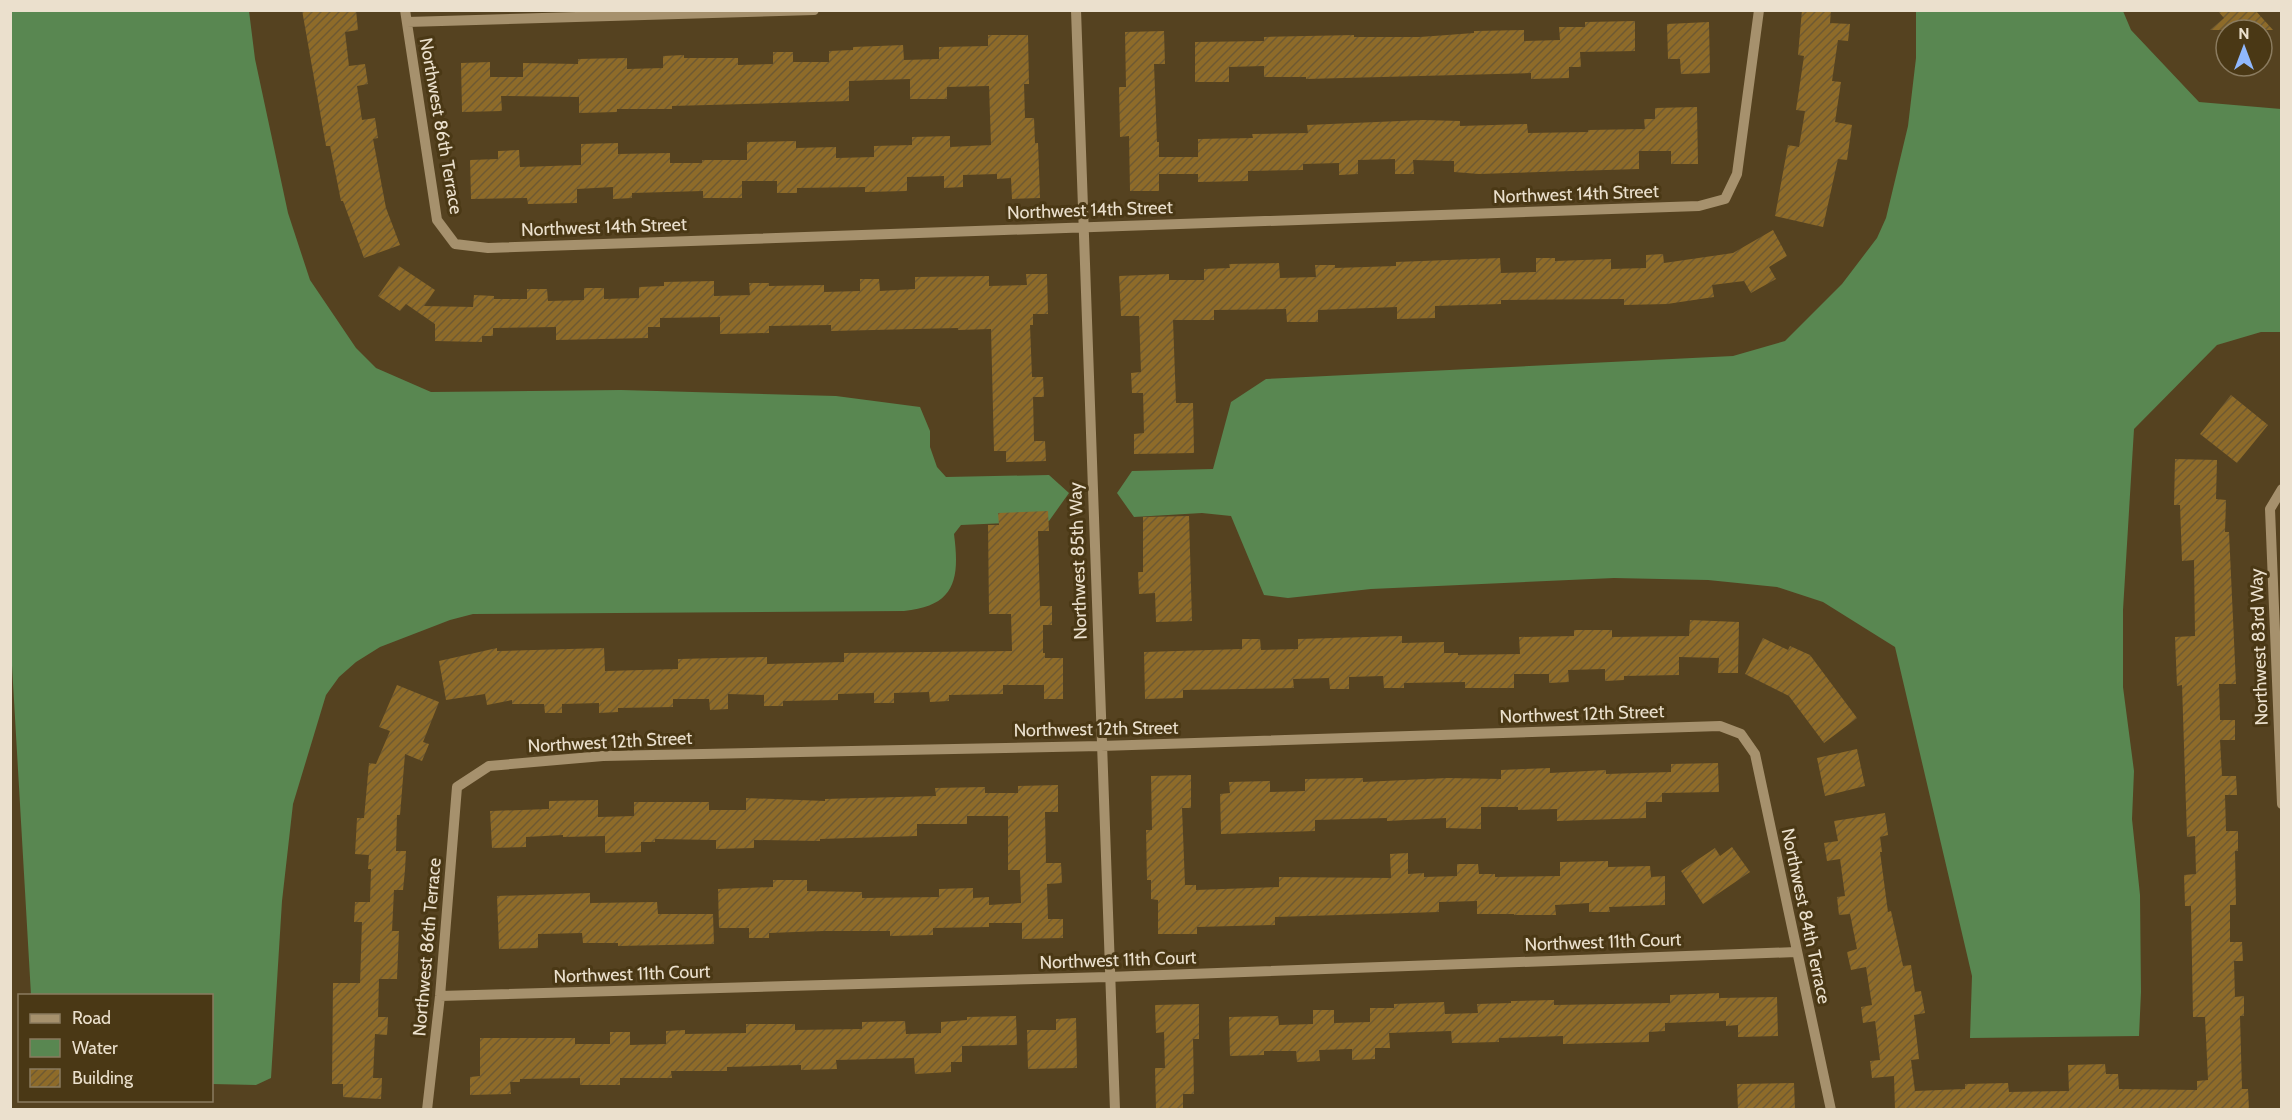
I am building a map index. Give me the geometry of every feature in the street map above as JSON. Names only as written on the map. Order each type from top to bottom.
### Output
[{"type":"street","name":"Northwest 86th Terrace","points":[[405,10],[437,220],[455,244]]},
{"type":"street","points":[[407,22],[814,10]]},
{"type":"street","name":"Northwest 85th Way","points":[[1076,10],[1114,1110]]},
{"type":"street","name":"Northwest 14th Street","points":[[455,244],[488,248],[1699,206],[1725,199],[1737,174],[1759,10]]},
{"type":"street","name":"Northwest 83rd Way","points":[[2281,490],[2271,509],[2282,804]]},
{"type":"street","name":"Northwest 12th Street","points":[[458,788],[489,766],[603,756],[1101,746],[1720,726],[1741,734]]},
{"type":"street","name":"Northwest 84th Terrace","points":[[1741,734],[1755,754],[1831,1110]]},
{"type":"street","name":"Northwest 86th Terrace","points":[[427,1110],[440,996],[458,788]]},
{"type":"street","name":"Northwest 11th Court","points":[[440,996],[1108,977],[1796,952]]},
{"type":"water","points":[[10,11],[249,11],[255,59],[288,213],[310,280],[356,348],[376,368],[431,392],[621,390],[836,396],[920,407],[930,431],[930,447],[937,467],[946,477],[1049,475],[1069,493],[1049,521],[961,525],[954,534],[956,565],[950,588],[944,597],[921,608],[904,611],[473,614],[450,620],[380,647],[356,662],[339,677],[326,695],[293,804],[282,901],[271,1078],[256,1085],[213,1084],[213,994],[31,994],[10,631]]},
{"type":"water","points":[[1916,11],[2123,11],[2131,30],[2199,102],[2281,109],[2281,332],[2261,332],[2217,345],[2134,429],[2123,610],[2123,687],[2134,771],[2132,819],[2140,895],[2139,1036],[1970,1038],[1972,976],[1895,647],[1823,602],[1777,587],[1708,580],[1614,578],[1371,589],[1288,598],[1264,595],[1231,516],[1202,513],[1134,517],[1117,493],[1132,471],[1213,469],[1231,402],[1266,379],[1733,356],[1785,341],[1842,284],[1877,238],[1886,218],[1908,126],[1916,58]]},
{"type":"building","points":[[302,10],[356,10],[358,30],[345,32],[349,66],[365,64],[368,84],[357,86],[362,120],[375,118],[378,138],[373,139],[386,208],[400,245],[364,258],[343,201],[341,201],[330,146],[326,146]]},
{"type":"building","points":[[1802,10],[1831,10],[1830,23],[1850,24],[1848,41],[1838,40],[1832,81],[1841,82],[1835,122],[1852,125],[1847,160],[1838,159],[1823,227],[1775,216],[1788,145],[1799,147],[1805,111],[1796,110],[1804,56],[1798,55]]},
{"type":"building","points":[[2217,10],[2255,10],[2262,18],[2224,18]]},
{"type":"building","points":[[1635,21],[1635,51],[1580,52],[1581,67],[1569,67],[1569,78],[1531,79],[1531,73],[1306,79],[1306,77],[1264,77],[1264,66],[1229,67],[1229,82],[1195,82],[1195,42],[1264,41],[1264,37],[1354,35],[1354,37],[1420,37],[1474,33],[1474,31],[1524,30],[1524,41],[1560,40],[1559,27],[1585,27],[1585,22]]},
{"type":"building","points":[[1709,22],[1710,73],[1681,74],[1680,59],[1668,59],[1667,24]]},
{"type":"building","points":[[1164,31],[1165,64],[1154,64],[1159,157],[1198,157],[1198,139],[1253,138],[1252,134],[1308,133],[1307,125],[1423,120],[1460,121],[1460,126],[1527,124],[1528,133],[1588,132],[1588,130],[1645,129],[1644,119],[1655,119],[1655,108],[1697,107],[1698,164],[1671,164],[1671,151],[1639,151],[1639,169],[1479,174],[1454,172],[1454,161],[1413,160],[1414,174],[1395,174],[1395,159],[1358,160],[1358,174],[1339,175],[1339,163],[1303,164],[1303,170],[1248,171],[1248,181],[1198,182],[1198,174],[1159,174],[1159,191],[1130,191],[1129,136],[1120,137],[1119,87],[1126,87],[1125,32]]},
{"type":"building","points":[[988,35],[1028,35],[1029,84],[1024,84],[1025,118],[1034,118],[1035,143],[1038,143],[1040,198],[1012,199],[1011,178],[997,179],[997,174],[963,175],[963,187],[944,188],[944,176],[907,177],[907,191],[865,192],[865,187],[797,188],[797,193],[777,193],[777,181],[742,181],[742,198],[703,198],[703,191],[632,193],[632,198],[613,199],[613,187],[577,189],[577,203],[528,204],[527,198],[471,199],[470,160],[498,159],[498,151],[519,150],[520,167],[581,165],[581,144],[618,143],[618,154],[670,153],[670,163],[747,160],[747,142],[796,141],[796,148],[836,147],[836,158],[874,157],[874,146],[912,145],[912,137],[950,136],[950,147],[991,145],[989,86],[947,87],[947,99],[910,99],[910,79],[849,81],[849,101],[672,106],[672,109],[617,109],[617,112],[579,113],[579,97],[501,96],[502,111],[462,112],[461,63],[490,62],[490,77],[523,77],[523,63],[578,64],[578,59],[627,58],[627,69],[663,68],[663,56],[684,55],[684,58],[738,58],[738,65],[773,64],[773,52],[793,52],[793,62],[829,62],[829,51],[853,50],[853,47],[903,45],[904,60],[939,59],[939,47],[988,46]]},
{"type":"building","points":[[1773,230],[1787,256],[1769,267],[1776,279],[1751,293],[1744,281],[1712,285],[1714,297],[1667,304],[1624,305],[1624,299],[1501,300],[1501,304],[1435,306],[1435,318],[1397,319],[1397,307],[1318,310],[1318,322],[1287,322],[1286,309],[1214,310],[1214,320],[1173,320],[1176,403],[1193,403],[1194,453],[1134,454],[1134,434],[1144,433],[1143,393],[1132,393],[1131,373],[1141,372],[1139,316],[1121,316],[1119,276],[1169,274],[1169,280],[1204,280],[1204,269],[1230,268],[1229,264],[1279,263],[1280,278],[1316,277],[1315,265],[1335,265],[1335,268],[1396,266],[1396,262],[1500,258],[1501,273],[1536,272],[1536,258],[1555,258],[1555,261],[1611,259],[1611,269],[1646,268],[1646,255],[1663,254],[1664,263],[1733,253]]},
{"type":"building","points":[[399,266],[435,290],[424,306],[473,307],[474,295],[494,296],[494,299],[527,299],[527,289],[547,289],[548,301],[584,300],[584,288],[604,288],[604,299],[639,298],[639,287],[664,286],[664,282],[714,281],[714,296],[750,295],[749,283],[769,283],[769,286],[824,285],[824,292],[860,291],[860,279],[879,279],[880,291],[915,289],[915,277],[989,276],[989,286],[1027,285],[1026,274],[1047,274],[1048,314],[1033,314],[1033,325],[1030,325],[1032,377],[1043,377],[1044,397],[1033,397],[1034,441],[1045,441],[1046,461],[1006,462],[1006,451],[994,451],[991,329],[831,331],[831,325],[769,326],[769,333],[720,334],[720,317],[660,318],[660,327],[648,327],[648,338],[556,340],[556,327],[493,328],[493,336],[482,336],[482,342],[435,341],[435,324],[406,304],[400,311],[378,296]]},
{"type":"building","points":[[2231,395],[2268,425],[2237,463],[2200,434]]},
{"type":"building","points":[[2175,459],[2217,460],[2216,499],[2226,500],[2225,532],[2229,532],[2236,684],[2219,684],[2220,720],[2235,720],[2235,740],[2220,740],[2222,776],[2236,776],[2237,795],[2225,795],[2226,831],[2238,831],[2238,851],[2235,851],[2236,905],[2230,905],[2230,942],[2242,942],[2243,961],[2234,961],[2235,997],[2244,996],[2244,1016],[2240,1016],[2242,1089],[2248,1089],[2249,1110],[1895,1110],[1894,1076],[1872,1078],[1870,1061],[1880,1060],[1875,1021],[1863,1023],[1861,1007],[1872,1005],[1866,967],[1851,970],[1847,952],[1857,949],[1850,914],[1839,915],[1837,897],[1845,896],[1840,859],[1827,861],[1824,843],[1838,841],[1834,821],[1885,813],[1888,835],[1880,837],[1882,852],[1880,852],[1888,912],[1891,911],[1903,966],[1911,965],[1915,992],[1921,991],[1925,1013],[1914,1015],[1919,1059],[1911,1060],[1915,1091],[1965,1089],[1965,1084],[2008,1083],[2009,1092],[2069,1091],[2068,1065],[2105,1064],[2106,1074],[2118,1074],[2119,1089],[2197,1090],[2197,1081],[2208,1080],[2205,1017],[2193,1017],[2191,906],[2185,906],[2184,875],[2196,874],[2195,836],[2187,837],[2182,685],[2177,686],[2175,637],[2195,636],[2194,560],[2182,561],[2180,505],[2174,505]]},
{"type":"building","points":[[1048,511],[1049,531],[1038,531],[1040,606],[1052,606],[1052,625],[1043,625],[1043,653],[1045,653],[1045,658],[1063,658],[1063,699],[1044,699],[1044,685],[1003,685],[1003,694],[949,695],[949,701],[930,702],[929,692],[894,693],[894,703],[874,703],[874,693],[838,694],[838,700],[783,701],[783,706],[764,706],[764,695],[728,694],[728,709],[710,710],[709,699],[673,699],[673,707],[618,708],[618,712],[599,713],[599,703],[562,704],[562,713],[545,713],[544,704],[512,704],[512,700],[487,705],[485,694],[446,700],[439,661],[497,648],[497,651],[604,648],[605,671],[678,669],[678,659],[767,657],[767,664],[844,662],[844,653],[1012,651],[1011,614],[989,614],[988,525],[999,525],[998,513]]},
{"type":"building","points":[[1189,516],[1192,621],[1156,622],[1155,593],[1139,594],[1138,572],[1143,572],[1143,517]]},
{"type":"building","points":[[1690,620],[1739,622],[1738,673],[1718,673],[1719,658],[1679,657],[1679,675],[1624,676],[1624,680],[1605,681],[1605,669],[1568,670],[1569,682],[1549,683],[1549,674],[1514,674],[1514,688],[1465,688],[1465,682],[1404,683],[1404,688],[1384,688],[1383,676],[1349,677],[1349,689],[1330,689],[1329,678],[1293,679],[1294,688],[1183,690],[1183,698],[1145,699],[1144,652],[1242,649],[1242,639],[1260,639],[1261,650],[1298,649],[1298,639],[1402,636],[1402,643],[1444,642],[1444,653],[1458,653],[1458,655],[1520,654],[1519,637],[1574,636],[1574,630],[1612,630],[1612,637],[1689,636]]},
{"type":"building","points":[[1763,638],[1788,650],[1790,646],[1810,655],[1857,718],[1824,743],[1789,696],[1745,674]]},
{"type":"building","points":[[397,685],[439,702],[423,742],[429,744],[422,761],[405,754],[400,815],[397,815],[396,851],[406,851],[405,870],[403,890],[394,890],[392,931],[399,931],[397,979],[379,979],[378,1017],[388,1017],[387,1035],[375,1034],[373,1078],[382,1078],[381,1099],[343,1097],[343,1084],[332,1084],[333,983],[360,983],[362,922],[354,922],[355,902],[370,902],[371,869],[368,869],[369,855],[355,854],[357,818],[364,818],[369,763],[376,764],[390,731],[379,727]]},
{"type":"building","points":[[1857,749],[1865,786],[1825,796],[1817,758]]},
{"type":"building","points":[[1718,763],[1719,792],[1662,793],[1662,802],[1646,802],[1646,818],[1557,821],[1557,809],[1518,810],[1518,807],[1481,807],[1481,829],[1446,828],[1446,818],[1387,821],[1387,818],[1315,820],[1315,831],[1221,834],[1220,794],[1230,793],[1229,782],[1270,781],[1270,792],[1305,791],[1305,779],[1363,778],[1363,782],[1447,778],[1501,779],[1501,770],[1550,768],[1550,773],[1606,770],[1606,774],[1671,772],[1671,764]]},
{"type":"building","points":[[1191,775],[1191,808],[1182,808],[1185,885],[1196,885],[1196,890],[1279,887],[1279,877],[1391,878],[1390,854],[1408,853],[1408,874],[1424,873],[1424,877],[1457,876],[1457,864],[1478,864],[1479,874],[1495,874],[1495,877],[1560,876],[1560,862],[1608,861],[1608,867],[1650,866],[1651,877],[1665,876],[1665,905],[1609,907],[1610,912],[1589,912],[1589,903],[1555,905],[1556,915],[1514,915],[1477,914],[1477,901],[1439,902],[1439,912],[1275,917],[1275,925],[1197,927],[1197,934],[1158,934],[1158,900],[1151,899],[1151,880],[1147,880],[1146,830],[1152,830],[1151,776]]},
{"type":"building","points":[[1058,785],[1058,812],[1045,812],[1046,863],[1061,863],[1062,883],[1047,884],[1048,919],[1063,919],[1063,938],[1022,939],[1022,923],[989,923],[989,927],[933,928],[933,935],[890,936],[890,931],[823,931],[769,933],[769,938],[749,938],[749,928],[719,928],[718,889],[773,887],[773,880],[807,880],[807,891],[862,892],[862,898],[939,897],[939,889],[973,888],[973,898],[989,897],[989,905],[1021,903],[1020,870],[1008,870],[1008,816],[967,816],[967,824],[917,824],[917,836],[820,839],[820,841],[754,840],[754,848],[716,849],[716,840],[655,839],[655,842],[641,842],[641,852],[605,853],[605,836],[563,837],[563,835],[526,837],[526,847],[492,848],[490,811],[549,809],[549,801],[598,800],[598,817],[634,816],[634,802],[709,802],[709,810],[746,810],[746,798],[825,801],[825,799],[936,796],[935,788],[985,787],[985,793],[1018,793],[1018,786]]},
{"type":"building","points":[[1732,847],[1750,872],[1703,904],[1681,871],[1715,848],[1720,856]]},
{"type":"building","points":[[590,893],[590,903],[657,902],[658,914],[713,914],[714,944],[618,946],[618,943],[583,943],[582,933],[538,934],[538,948],[499,949],[497,896]]},
{"type":"building","points":[[1719,993],[1719,998],[1777,997],[1778,1036],[1738,1037],[1738,1025],[1726,1026],[1726,1021],[1665,1023],[1665,1031],[1649,1032],[1649,1042],[1563,1044],[1563,1036],[1499,1038],[1499,1042],[1452,1043],[1451,1031],[1389,1033],[1390,1048],[1375,1048],[1375,1059],[1352,1060],[1352,1049],[1319,1050],[1320,1061],[1297,1062],[1296,1051],[1264,1051],[1264,1055],[1230,1056],[1229,1017],[1278,1016],[1279,1025],[1313,1024],[1313,1010],[1334,1010],[1334,1023],[1370,1022],[1370,1008],[1394,1008],[1394,1004],[1444,1002],[1445,1014],[1478,1013],[1477,1004],[1511,1003],[1511,1001],[1554,1000],[1554,1005],[1670,1003],[1670,995]]},
{"type":"building","points":[[1199,1004],[1199,1039],[1193,1039],[1194,1094],[1183,1094],[1183,1110],[1156,1110],[1155,1068],[1165,1068],[1164,1032],[1156,1033],[1155,1005]]},
{"type":"building","points":[[1016,1016],[1017,1045],[962,1046],[962,1062],[951,1062],[951,1072],[915,1074],[914,1058],[836,1060],[837,1069],[801,1070],[801,1065],[727,1067],[727,1071],[671,1071],[672,1078],[620,1078],[620,1085],[580,1085],[580,1078],[520,1079],[520,1082],[510,1082],[511,1094],[470,1095],[470,1077],[480,1076],[480,1038],[575,1038],[575,1044],[610,1044],[610,1032],[630,1032],[630,1045],[666,1044],[666,1031],[685,1030],[685,1034],[746,1033],[746,1024],[795,1024],[795,1030],[862,1029],[862,1022],[905,1021],[906,1034],[941,1033],[941,1022],[967,1020],[967,1017]]},
{"type":"building","points":[[1076,1018],[1077,1068],[1028,1069],[1027,1030],[1056,1030],[1056,1019]]},
{"type":"building","points":[[1794,1083],[1795,1110],[1738,1110],[1737,1084]]}]
